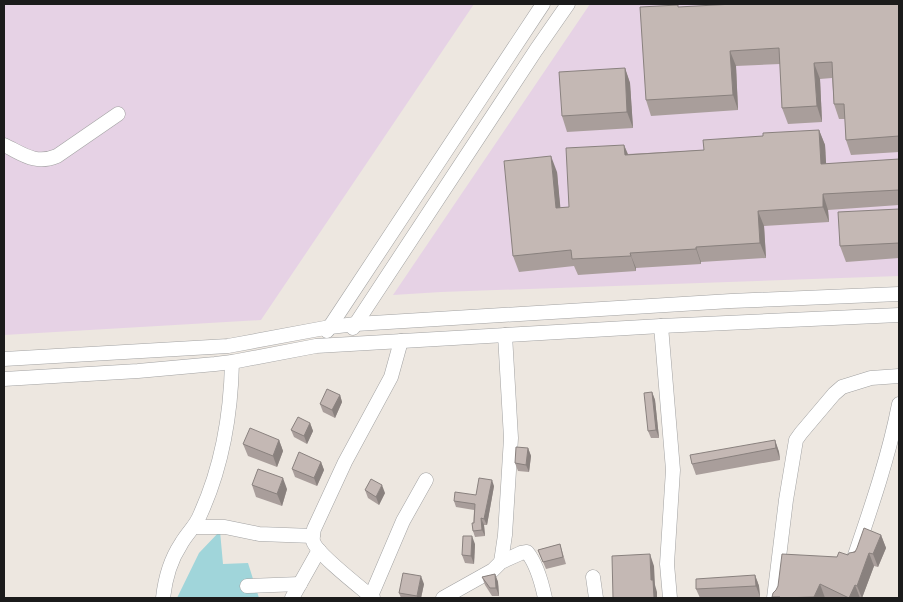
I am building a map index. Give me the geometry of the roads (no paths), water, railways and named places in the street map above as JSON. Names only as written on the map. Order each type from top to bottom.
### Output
[{"type":"street","points":[[316,346],[543,4]]},
{"type":"street","points":[[343,344],[568,4]]},
{"type":"street","points":[[4,145],[36,159],[47,160],[57,156],[118,114]]},
{"type":"street","points":[[4,359],[228,346],[356,324],[731,301],[899,294]]},
{"type":"street","points":[[4,380],[232,362],[316,346],[343,344],[899,315]]},
{"type":"street","points":[[661,326],[674,470],[667,564],[670,598]]},
{"type":"street","points":[[501,562],[506,535],[510,438],[505,335]]},
{"type":"street","points":[[401,341],[391,377],[345,462],[314,529],[313,536],[313,541],[319,550],[372,597],[403,521],[426,480]]},
{"type":"street","points":[[163,598],[169,572],[178,548],[195,527],[209,495],[223,446],[232,384],[232,362]]},
{"type":"street","points":[[774,598],[786,500],[796,440],[800,433],[842,387],[871,378],[899,376]]},
{"type":"street","points":[[854,558],[897,426],[899,404]]},
{"type":"street","points":[[195,527],[225,527],[269,535],[313,536]]},
{"type":"street","points":[[292,598],[319,550]]},
{"type":"street","points":[[443,598],[493,570],[501,562],[527,552],[531,556],[544,598]]},
{"type":"street","points":[[593,577],[596,598]]},
{"type":"street","points":[[247,586],[300,584]]},
{"type":"water","points":[[220,531],[223,564],[248,563],[259,598],[177,598],[199,553]]}]
